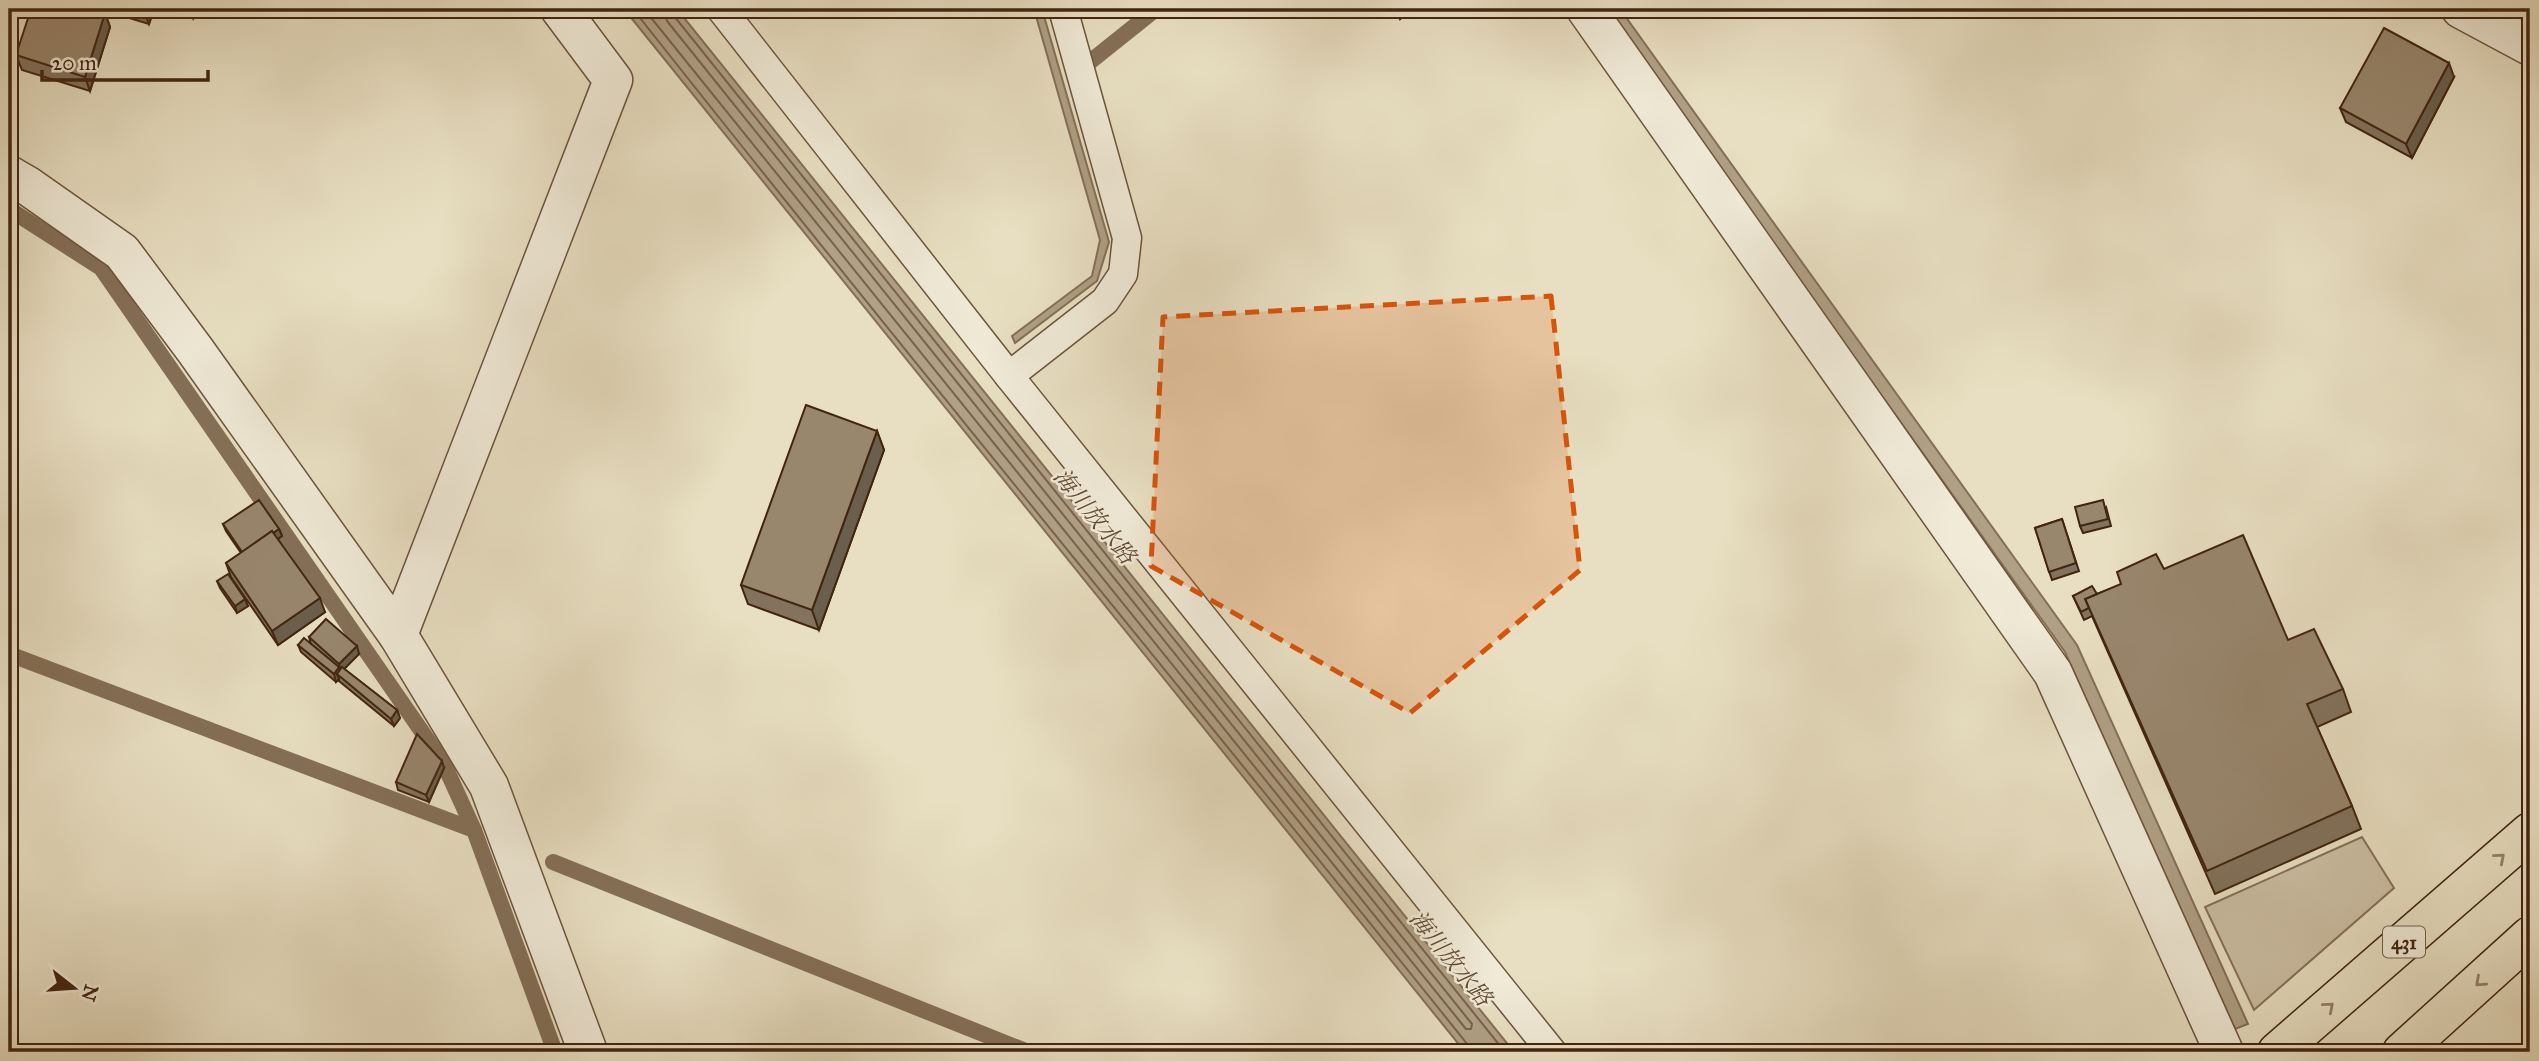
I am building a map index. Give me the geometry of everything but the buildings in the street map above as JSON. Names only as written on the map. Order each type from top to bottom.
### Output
[{"type":"highway","name":"431","points":[[2277,1052],[2530,832]]},
{"type":"highway","points":[[2414,1048],[2530,936]]},
{"type":"street","points":[[398,635],[613,80],[560,9]]},
{"type":"street","points":[[1586,9],[2053,673],[2224,1052]]},
{"type":"street","points":[[2461,9],[2530,46]]},
{"type":"street","points":[[9,175],[122,252],[398,635],[489,786],[589,1052]]},
{"type":"lane","points":[[720,9],[1009,376],[1552,1052]]},
{"type":"lane","points":[[1009,376],[1105,301],[1124,274],[1127,238],[1063,9]]},
{"type":"highlighted area","points":[[1551,296],[1580,570],[1410,713],[1151,566],[1163,317]]},
{"type":"shaded area","points":[[2362,837],[2394,888],[2254,1010],[2205,907]]},
{"type":"water","points":[[624,9],[677,9],[1514,1052],[1465,1052]]},
{"type":"water","points":[[1034,9],[1042,9],[1109,242],[1097,281],[1015,343],[1012,336],[1092,276],[1100,240]]},
{"type":"water","points":[[1605,9],[1620,9],[2077,645],[2248,1024],[2235,1029],[2065,652]]},
{"type":"waterway","points":[[1091,61],[1156,9]]},
{"type":"waterway","points":[[9,209],[101,268],[443,762],[474,830],[555,1052]]},
{"type":"waterway","points":[[9,654],[474,830]]},
{"type":"waterway","points":[[553,862],[1028,1052]]},
{"type":"water label","name":"海川放水路","points":[[1095,516]]},
{"type":"water label","name":"海川放水路","points":[[1451,958]]}]
